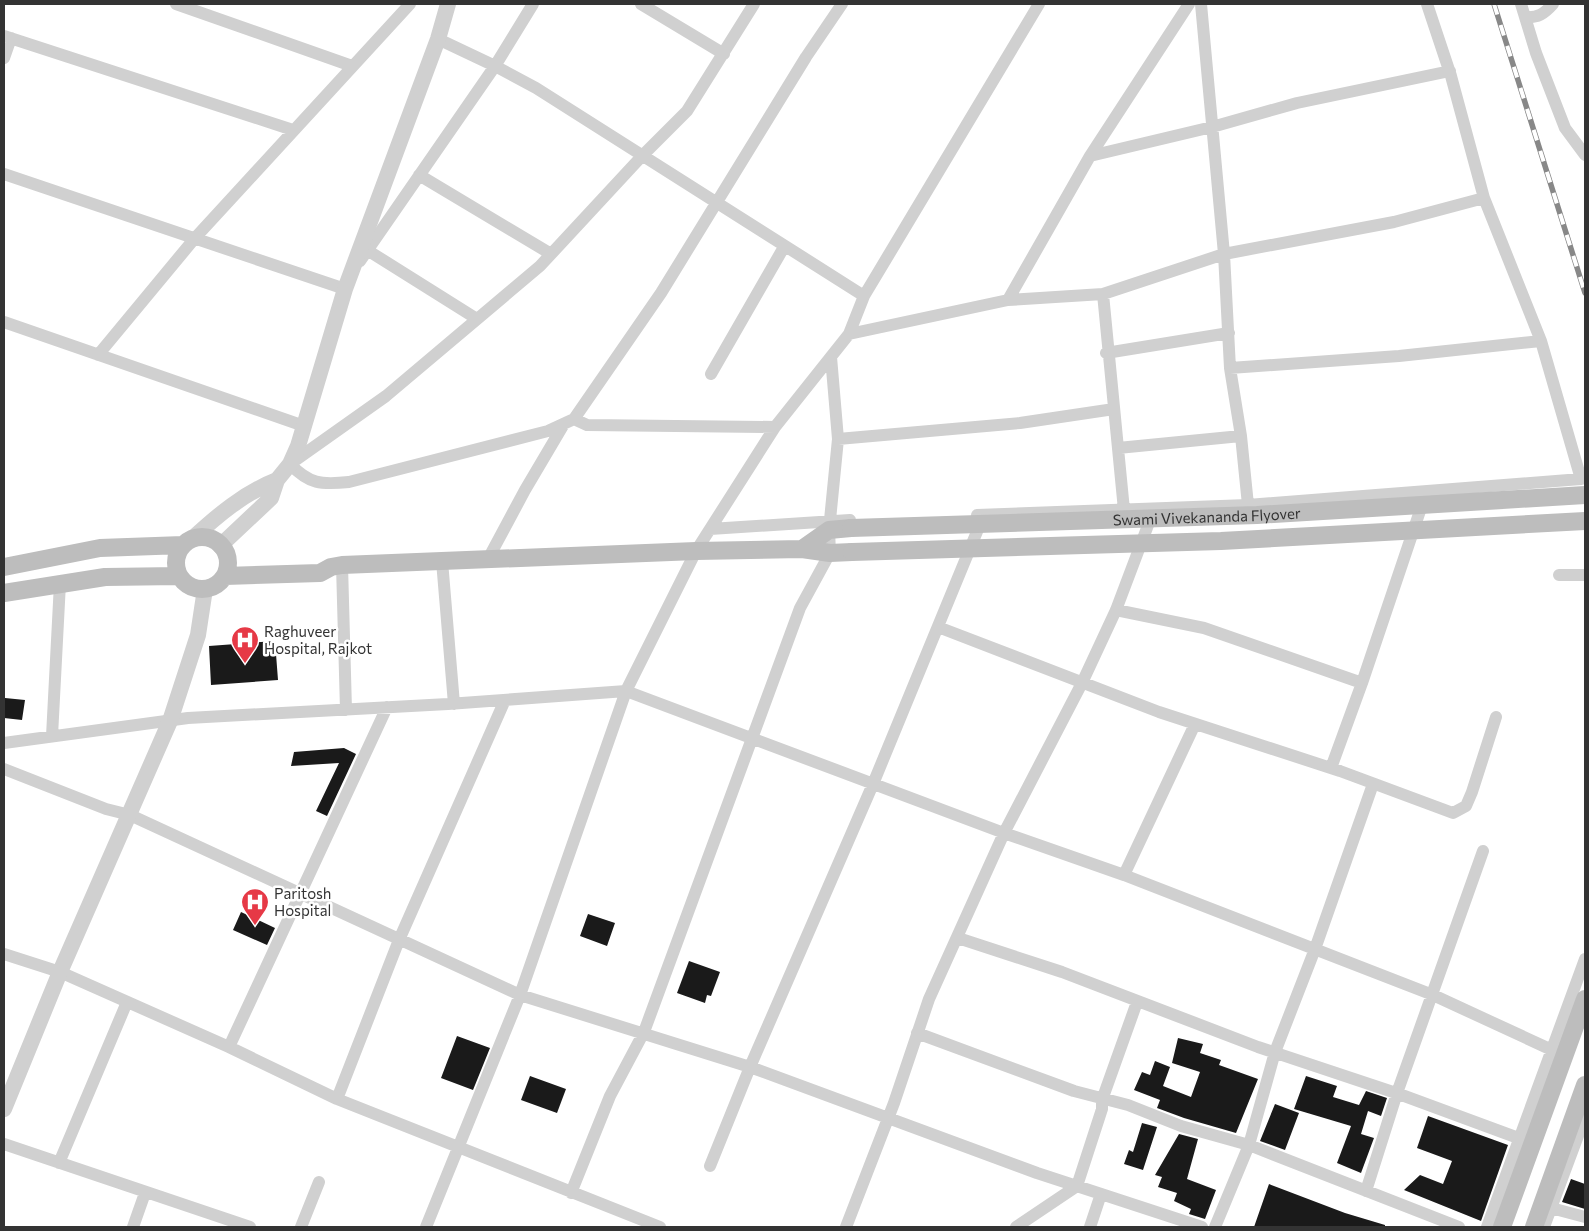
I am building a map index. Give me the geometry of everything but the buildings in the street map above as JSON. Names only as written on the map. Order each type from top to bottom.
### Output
[{"type":"main road","name":"Swami Vivekananda Flyover","points":[[829,525],[851,528],[1257,515],[1585,495]]},
{"type":"main road","name":"Swami Vivekananda Flyover","points":[[226,570],[320,573],[336,566],[696,551],[802,549],[830,553],[1221,541],[1585,521]]},
{"type":"main road","points":[[802,549],[829,525]]},
{"type":"main road","points":[[4,567],[100,548],[188,542],[205,537],[225,551],[226,570],[216,585],[205,589],[192,588],[179,576],[176,569],[176,557],[188,542]]},
{"type":"main road","points":[[4,593],[104,577],[179,576]]},
{"type":"main road","points":[[1502,1227],[1585,999]]},
{"type":"main road","points":[[1534,1227],[1585,1085]]},
{"type":"street","points":[[176,4],[352,66]]},
{"type":"street","points":[[98,355],[195,238],[410,4]]},
{"type":"street","points":[[290,464],[304,426],[348,282],[438,39],[448,4]]},
{"type":"street","points":[[348,282],[367,250],[496,66],[533,4]]},
{"type":"street","points":[[641,4],[724,54]]},
{"type":"street","points":[[220,546],[271,498],[277,480],[290,464],[386,396],[551,254],[642,156],[687,111],[754,4]]},
{"type":"street","points":[[488,560],[516,507],[569,422],[662,293],[806,57],[842,4]]},
{"type":"street","points":[[426,1227],[436,1198],[459,1149],[520,995],[626,691],[696,551],[775,427],[849,334],[864,296],[1040,4]]},
{"type":"street","points":[[1008,300],[1090,156],[1189,4]]},
{"type":"street","points":[[1202,4],[1224,254],[1230,368],[1241,436],[1248,505]]},
{"type":"street","points":[[710,529],[829,525],[984,515],[1248,505],[1581,479],[1541,341],[1484,198],[1450,72],[1427,4]]},
{"type":"street","points":[[1521,4],[1536,53],[1565,128],[1585,155]]},
{"type":"street","points":[[1525,17],[1535,18],[1544,14],[1553,4]]},
{"type":"street","points":[[4,58],[7,37],[293,130]]},
{"type":"street","points":[[438,39],[496,66],[536,88],[864,296]]},
{"type":"street","points":[[1090,156],[1212,127],[1297,102],[1450,72]]},
{"type":"street","points":[[4,174],[195,238],[348,282]]},
{"type":"street","points":[[419,176],[551,254]]},
{"type":"street","points":[[849,334],[1008,300],[1103,294],[1224,254],[1394,222],[1484,198]]},
{"type":"street","points":[[711,374],[784,246]]},
{"type":"street","points":[[367,250],[477,319]]},
{"type":"street","points":[[1103,294],[1124,510]]},
{"type":"street","points":[[4,322],[304,426]]},
{"type":"street","points":[[1108,353],[1229,333]]},
{"type":"street","points":[[1230,368],[1400,356],[1541,341]]},
{"type":"street","points":[[570,1193],[610,1096],[644,1032],[800,608],[830,553],[829,525],[838,439],[831,357]]},
{"type":"street","points":[[838,439],[1020,423],[1114,409]]},
{"type":"street","points":[[290,464],[301,475],[314,482],[330,484],[348,482],[548,432],[569,422],[587,425],[775,427]]},
{"type":"street","points":[[1118,448],[1241,436]]},
{"type":"street","points":[[188,542],[218,515],[258,488],[277,480]]},
{"type":"street","points":[[1331,768],[1362,683],[1426,491]]},
{"type":"street","points":[[846,1227],[887,1119],[929,999],[1004,833],[1082,683],[1116,610],[1155,508]]},
{"type":"street","points":[[710,1166],[750,1067],[873,784],[984,515]]},
{"type":"street","points":[[442,561],[454,704]]},
{"type":"street","points":[[336,566],[346,710]]},
{"type":"street","points":[[1559,575],[1585,575]]},
{"type":"street","points":[[52,736],[60,583]]},
{"type":"street","points":[[4,1109],[60,972],[170,721],[198,635],[205,589]]},
{"type":"street","points":[[1116,610],[1204,628],[1362,683]]},
{"type":"street","points":[[938,627],[1082,683],[1195,724],[1331,768],[1453,813],[1466,806],[1496,717]]},
{"type":"street","points":[[4,743],[188,718],[454,704],[626,691],[1004,833],[1124,875],[1315,949],[1433,995],[1552,1050]]},
{"type":"street","points":[[336,1099],[399,940],[505,700]]},
{"type":"street","points":[[229,1047],[387,707]]},
{"type":"street","points":[[1124,875],[1195,724]]},
{"type":"street","points":[[4,769],[106,809],[130,816],[520,995],[644,1032],[750,1067],[887,1119],[1101,1194],[1177,1223],[1202,1227]]},
{"type":"street","points":[[1215,1227],[1249,1145],[1275,1052],[1315,949],[1373,784]]},
{"type":"street","points":[[1366,1191],[1396,1093],[1433,995],[1483,851]]},
{"type":"street","points":[[958,938],[1062,972],[1137,1002],[1521,1139]]},
{"type":"street","points":[[4,954],[60,972],[229,1047],[336,1099],[660,1227]]},
{"type":"street","points":[[1488,1227],[1585,959]]},
{"type":"street","points":[[59,1163],[127,1002]]},
{"type":"street","points":[[1016,1227],[1077,1186],[1102,1109],[1102,1100],[1137,1002]]},
{"type":"street","points":[[917,1034],[1102,1100],[1128,1105],[1181,1126],[1249,1145],[1459,1227]]},
{"type":"street","points":[[1544,1227],[1579,1149],[1585,1118]]},
{"type":"street","points":[[4,1144],[250,1227]]},
{"type":"street","points":[[301,1227],[318,1182]]},
{"type":"street","points":[[133,1227],[145,1192]]},
{"type":"street","points":[[1090,1227],[1101,1194]]},
{"type":"street","points":[[1551,1208],[1585,1217]]},
{"type":"railway","points":[[1494,4],[1585,293]]},
{"type":"place","name":"Raghuveer Hospital, Rajkot","points":[[245,664]]},
{"type":"place","name":"Paritosh Hospital","points":[[255,926]]}]
